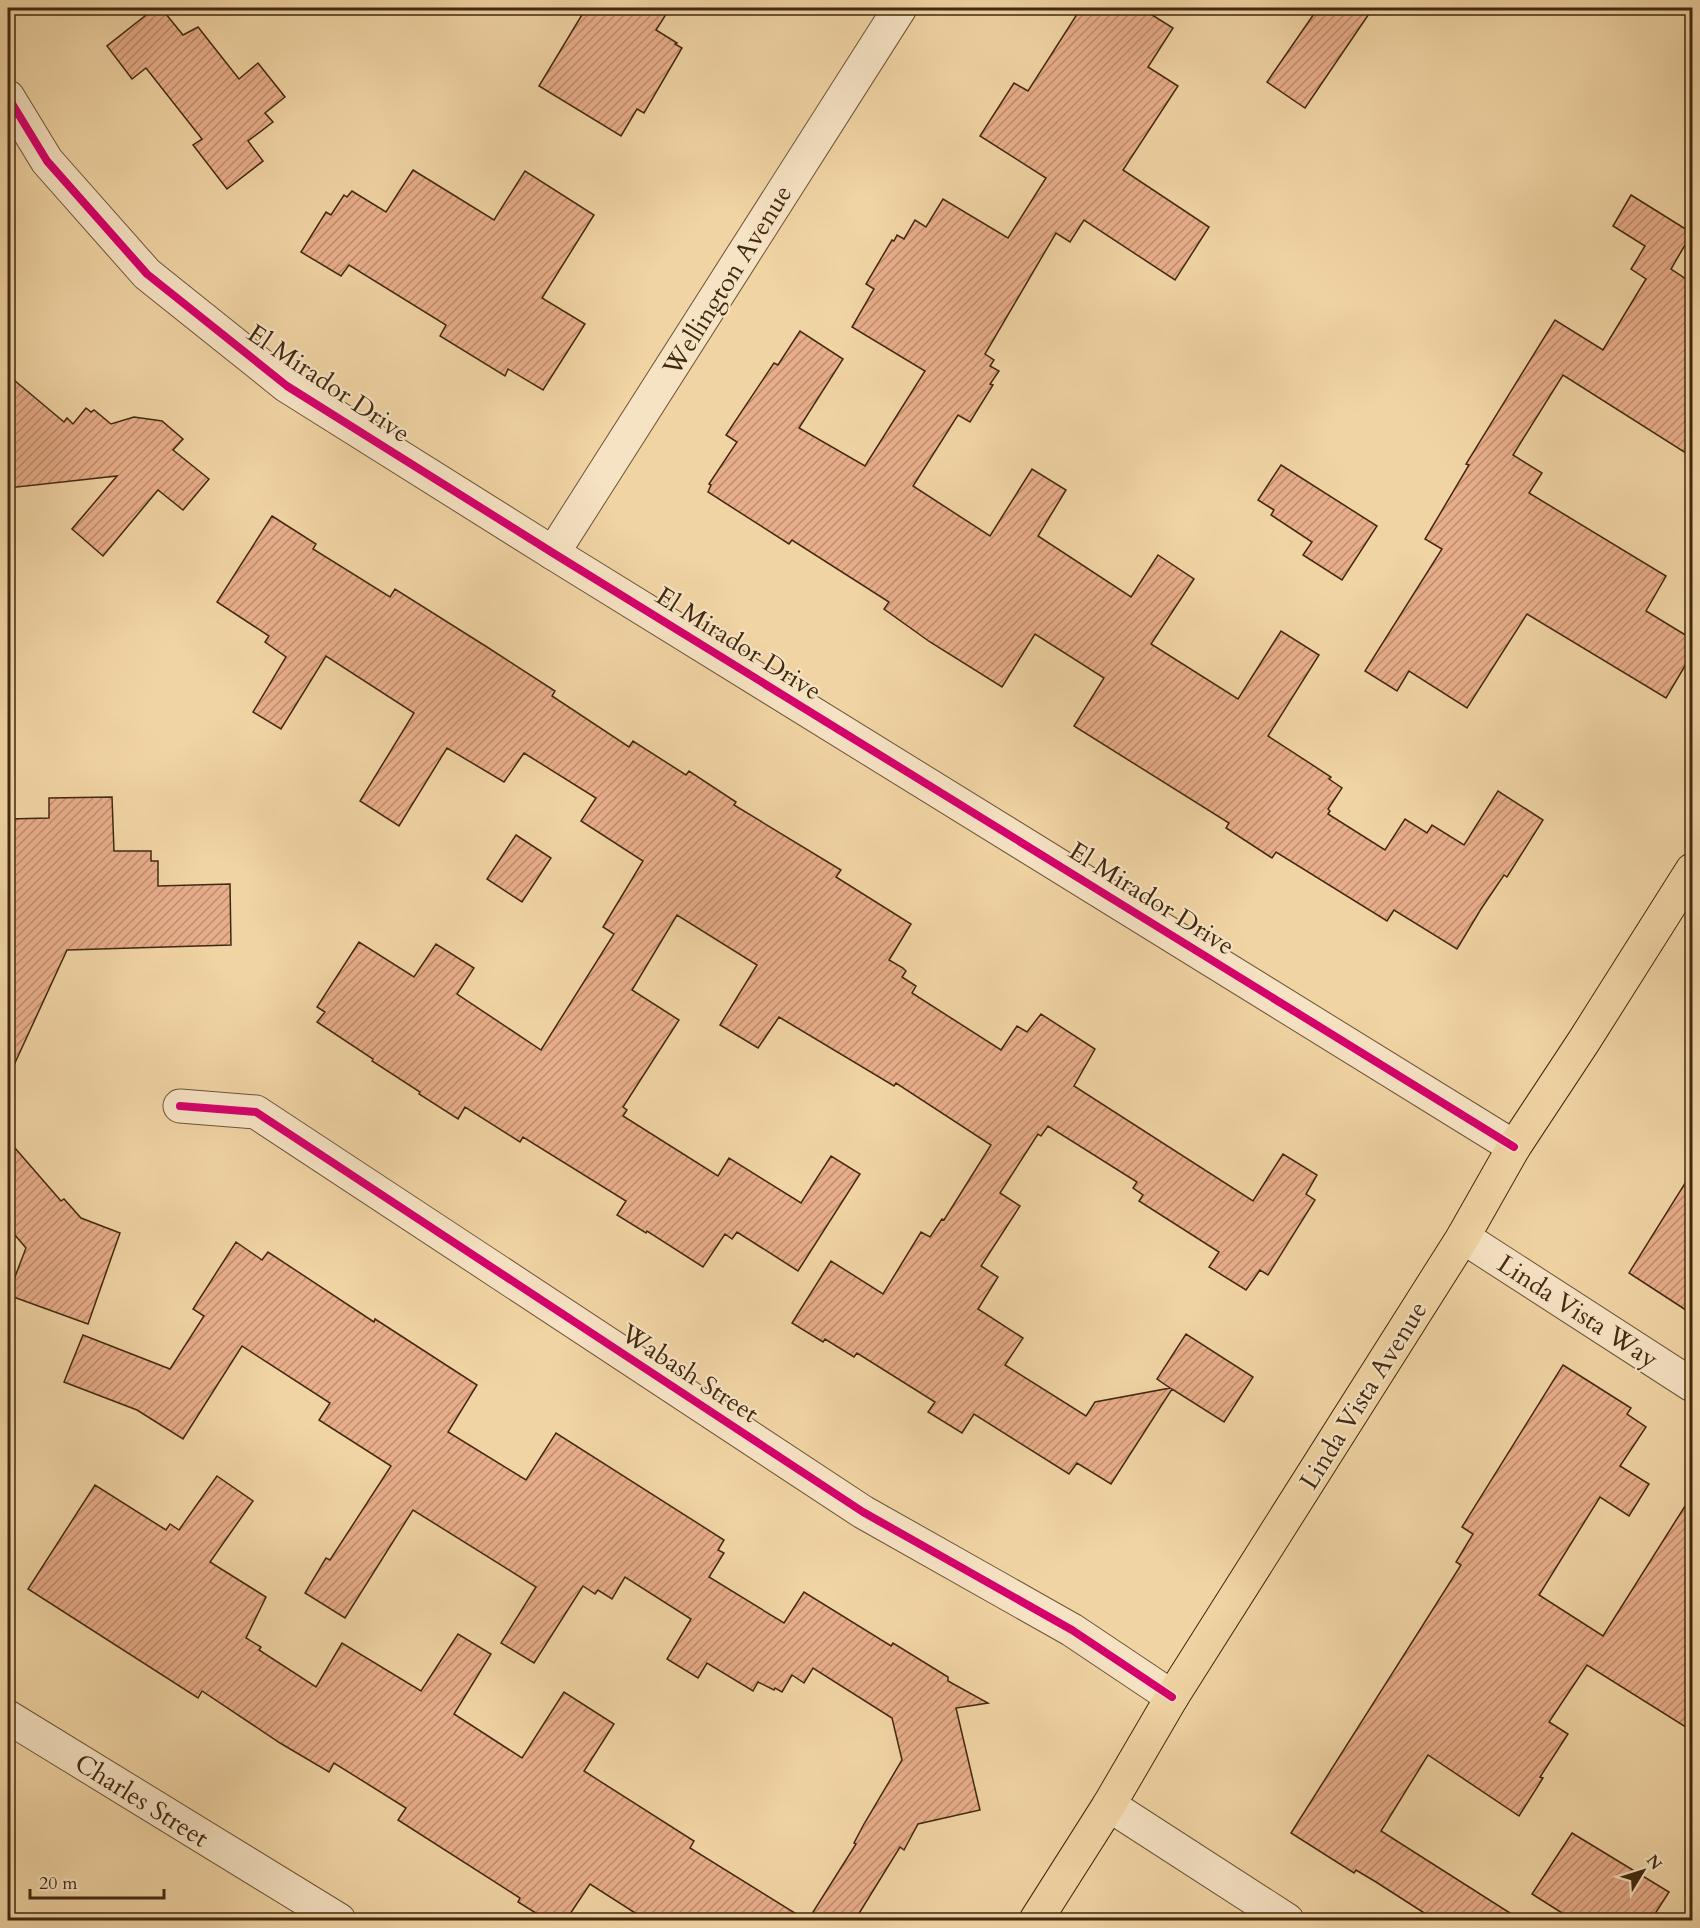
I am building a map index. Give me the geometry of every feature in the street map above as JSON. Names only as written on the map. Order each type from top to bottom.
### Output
[{"type":"main road","name":"Linda Vista Avenue","points":[[1036,1920],[1172,1698],[1463,1237],[1514,1147],[1692,870]]},
{"type":"street","name":"Wellington Avenue","points":[[553,553],[900,8]]},
{"type":"street","name":"El Mirador Drive","points":[[8,97],[47,161],[147,274],[287,386],[1514,1147]]},
{"type":"street","name":"Wabash Street","points":[[180,1106],[256,1112],[863,1512],[1072,1630],[1172,1698]]},
{"type":"street","name":"Linda Vista Way","points":[[1463,1237],[1692,1385]]},
{"type":"street","name":"Charles Street","points":[[8,1717],[339,1920]]},
{"type":"street","points":[[1108,1804],[1287,1920]]},
{"type":"building","points":[[155,8],[161,8],[183,35],[198,27],[239,79],[258,63],[285,97],[265,113],[273,122],[248,141],[263,161],[227,189],[193,145],[202,139],[146,68],[132,79],[107,46]]},
{"type":"building","points":[[586,8],[670,8],[656,30],[682,48],[644,113],[637,109],[621,136],[539,86]]},
{"type":"building","points":[[1081,8],[1141,8],[1173,28],[1148,67],[1178,86],[1123,170],[1209,227],[1175,280],[1084,220],[1070,242],[1056,233],[985,354],[994,360],[990,366],[999,371],[990,384],[993,385],[970,422],[958,415],[913,486],[990,536],[1032,469],[1066,490],[1038,536],[1131,597],[1158,555],[1194,579],[1151,644],[1238,699],[1281,631],[1319,655],[1268,736],[1331,777],[1329,779],[1342,788],[1328,809],[1330,811],[1328,814],[1385,850],[1405,819],[1427,833],[1432,825],[1464,845],[1498,791],[1543,820],[1507,877],[1504,875],[1481,909],[1457,949],[1394,910],[1387,921],[1276,852],[1272,858],[1226,828],[1229,823],[1074,726],[1104,678],[1035,634],[1002,687],[930,642],[884,609],[889,602],[792,540],[789,544],[708,492],[711,485],[709,484],[737,442],[726,435],[774,363],[778,365],[800,331],[843,359],[799,428],[865,466],[925,371],[852,327],[874,289],[866,284],[892,240],[894,241],[897,235],[904,239],[915,220],[926,227],[943,199],[1008,238],[1046,178],[980,136],[1014,83],[1028,91]]},
{"type":"building","points":[[1318,8],[1373,8],[1305,108],[1267,82]]},
{"type":"building","points":[[413,170],[494,220],[525,171],[594,215],[542,298],[585,324],[543,390],[508,369],[505,376],[440,336],[446,325],[349,265],[341,276],[301,252],[326,212],[331,215],[344,195],[347,197],[352,191],[386,212]]},
{"type":"building","points":[[1631,195],[1692,233],[1671,269],[1692,283],[1692,457],[1563,375],[1513,455],[1542,473],[1529,493],[1666,576],[1646,611],[1692,639],[1692,654],[1666,698],[1527,614],[1467,708],[1409,671],[1397,691],[1365,671],[1442,549],[1425,539],[1469,465],[1466,464],[1555,320],[1603,350],[1646,279],[1631,269],[1645,246],[1613,226]]},
{"type":"building","points":[[8,375],[64,422],[67,418],[73,424],[86,408],[91,412],[94,410],[111,424],[134,417],[162,421],[183,439],[173,450],[209,479],[183,510],[158,490],[103,556],[72,529],[117,476],[8,488]]},
{"type":"building","points":[[1281,465],[1377,526],[1342,580],[1303,555],[1312,542],[1271,515],[1274,510],[1258,500]]},
{"type":"building","points":[[272,516],[316,544],[313,549],[390,597],[395,589],[555,691],[552,696],[629,747],[633,741],[686,775],[689,771],[736,802],[734,805],[841,870],[836,877],[911,924],[889,960],[906,971],[902,977],[916,986],[912,993],[1001,1050],[1017,1026],[1027,1032],[1041,1014],[1095,1049],[1074,1086],[1253,1201],[1283,1154],[1317,1175],[1306,1194],[1315,1200],[1268,1275],[1260,1270],[1246,1290],[1209,1267],[1219,1252],[1139,1201],[1143,1195],[1133,1188],[1137,1182],[1048,1126],[1041,1136],[1038,1134],[1000,1193],[1020,1206],[981,1266],[998,1277],[978,1309],[1023,1338],[1005,1365],[1086,1416],[1095,1402],[1170,1388],[1157,1379],[1186,1334],[1253,1377],[1224,1422],[1172,1389],[1111,1484],[1077,1463],[1069,1474],[974,1414],[962,1433],[928,1412],[935,1402],[857,1353],[854,1357],[825,1339],[823,1342],[792,1323],[831,1261],[883,1294],[921,1232],[930,1237],[942,1219],[944,1220],[991,1145],[896,1083],[894,1086],[779,1017],[758,1048],[720,1025],[757,965],[677,915],[632,990],[679,1020],[623,1107],[627,1110],[623,1116],[718,1176],[729,1158],[801,1203],[831,1156],[860,1174],[798,1271],[737,1232],[732,1239],[725,1234],[703,1267],[647,1231],[646,1233],[617,1215],[626,1201],[523,1137],[520,1142],[465,1107],[458,1119],[317,1022],[325,1012],[317,1007],[359,942],[414,977],[436,944],[474,968],[457,994],[541,1050],[614,934],[603,927],[643,861],[581,821],[596,798],[524,753],[504,782],[447,748],[399,826],[360,801],[414,713],[326,656],[281,729],[253,712],[286,657],[265,642],[269,636],[217,602]]},
{"type":"building","points":[[112,797],[114,851],[151,851],[151,861],[158,861],[158,886],[230,884],[231,945],[67,950],[8,1078],[8,886],[11,888],[8,819],[49,818],[49,798]]},
{"type":"building","points":[[516,835],[551,858],[522,902],[487,879]]},
{"type":"building","points":[[8,1140],[61,1201],[64,1199],[81,1218],[120,1233],[88,1324],[8,1295],[26,1248],[8,1227]]},
{"type":"building","points":[[1692,1172],[1692,1314],[1629,1273]]},
{"type":"building","points":[[236,1242],[262,1260],[268,1252],[374,1322],[375,1319],[477,1385],[448,1432],[526,1480],[556,1433],[724,1540],[718,1550],[724,1553],[709,1577],[784,1623],[804,1592],[891,1646],[893,1643],[948,1677],[948,1681],[988,1703],[956,1708],[980,1810],[918,1824],[904,1850],[900,1847],[855,1920],[808,1920],[856,1844],[854,1843],[864,1824],[902,1760],[892,1718],[813,1668],[804,1683],[792,1675],[782,1692],[758,1682],[753,1691],[707,1663],[698,1678],[667,1659],[691,1619],[625,1577],[612,1599],[598,1590],[595,1594],[583,1586],[534,1663],[501,1643],[536,1587],[413,1510],[345,1618],[305,1593],[326,1558],[330,1560],[391,1466],[319,1420],[330,1403],[242,1346],[183,1439],[137,1410],[64,1382],[83,1335],[170,1369],[204,1316],[193,1309]]},
{"type":"building","points":[[1563,1365],[1631,1408],[1627,1414],[1646,1427],[1620,1466],[1649,1484],[1629,1516],[1600,1497],[1539,1595],[1603,1636],[1692,1495],[1692,1731],[1587,1665],[1549,1722],[1568,1734],[1540,1777],[1543,1778],[1519,1816],[1428,1755],[1381,1831],[1521,1920],[1435,1920],[1376,1882],[1356,1870],[1354,1873],[1291,1833],[1461,1565],[1456,1562],[1473,1534],[1462,1527]]},
{"type":"building","points":[[217,1476],[253,1501],[210,1562],[266,1597],[246,1638],[261,1647],[259,1650],[316,1687],[342,1643],[421,1691],[458,1634],[491,1654],[454,1714],[522,1758],[564,1692],[614,1724],[584,1771],[694,1841],[690,1848],[806,1920],[646,1920],[590,1884],[566,1920],[547,1920],[518,1902],[520,1898],[398,1820],[406,1808],[334,1763],[329,1772],[280,1743],[202,1691],[198,1698],[28,1589],[95,1485],[166,1530],[170,1524],[179,1530]]},
{"type":"building","points":[[1572,1833],[1669,1892],[1651,1920],[1573,1920],[1532,1894]]},
{"type":"cycle path","points":[[8,97],[47,161],[147,274],[287,386],[1514,1147]]},
{"type":"cycle path","points":[[180,1106],[256,1112],[863,1512],[1072,1630],[1172,1697]]}]
